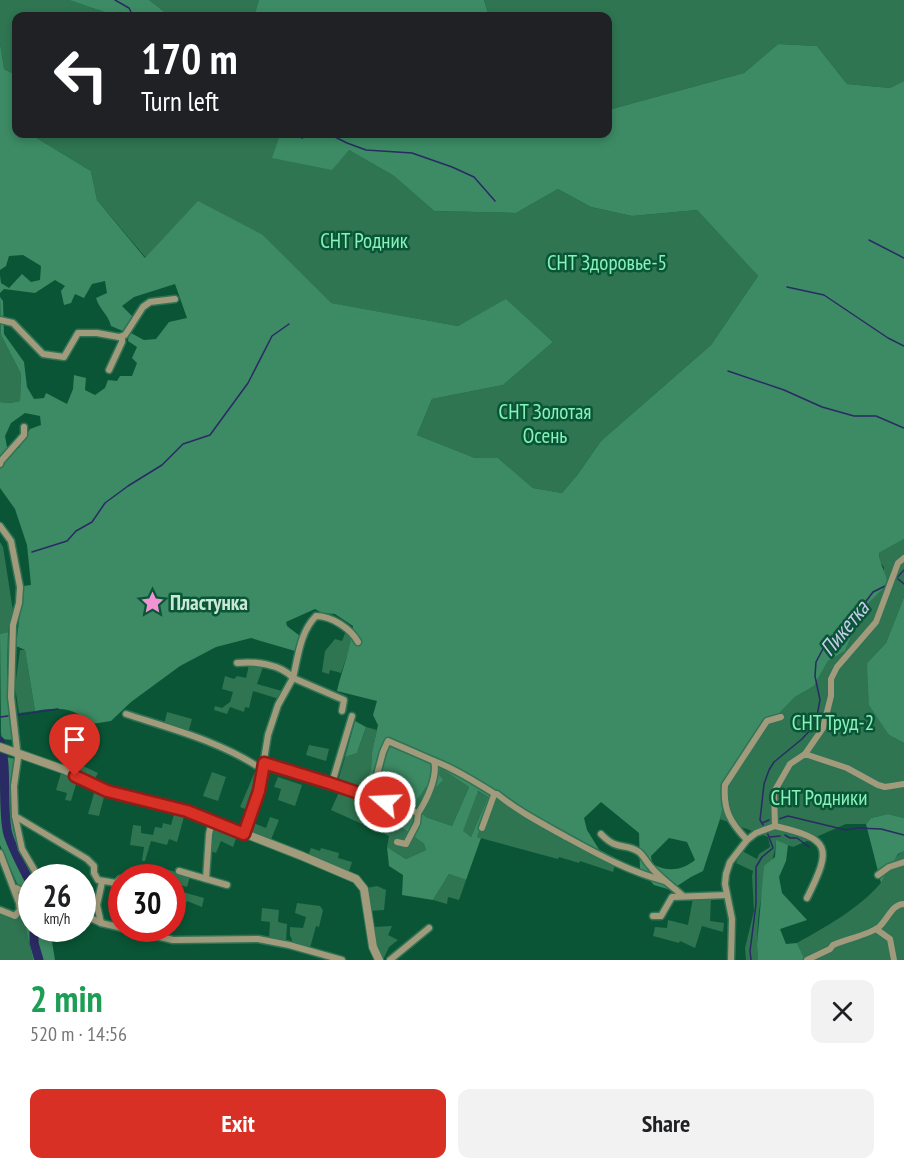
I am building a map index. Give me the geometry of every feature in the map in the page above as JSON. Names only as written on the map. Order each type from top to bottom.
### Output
[{"type":"street","points":[[0,320],[14,323],[43,354],[64,357],[78,333],[125,336],[143,307],[150,302],[175,299]]},
{"type":"street","points":[[109,370],[122,342],[122,338],[119,337]]},
{"type":"street","points":[[0,464],[24,435],[24,427]]},
{"type":"street","points":[[0,526],[11,542],[20,587],[19,603],[13,625],[10,697],[15,751],[15,816],[22,849],[31,864]]},
{"type":"street","points":[[775,826],[774,792],[790,764],[805,754],[823,728],[831,696],[831,679],[837,668],[876,622],[898,563],[904,558]]},
{"type":"street","points":[[244,834],[259,791],[268,735],[279,705],[293,678],[303,633],[316,616],[351,631],[358,642]]},
{"type":"street","points":[[237,663],[259,662],[289,673],[293,678],[344,700],[342,711]]},
{"type":"street","points":[[126,714],[210,742],[263,767],[329,783],[418,813]]},
{"type":"street","points":[[329,783],[333,780],[352,716]]},
{"type":"street","points":[[747,840],[732,824],[724,794],[725,784],[767,721],[782,717]]},
{"type":"street","points":[[371,798],[382,752],[388,741],[453,768],[462,776],[499,795],[517,811],[578,844],[639,874],[665,881]]},
{"type":"street","points":[[0,747],[65,770],[107,791],[187,811],[356,879],[364,889],[373,947],[379,960]]},
{"type":"street","points":[[805,754],[848,768],[878,785],[904,784]]},
{"type":"street","points":[[397,842],[406,844],[417,823],[418,813],[436,769],[434,760]]},
{"type":"street","points":[[482,828],[495,794]]},
{"type":"street","points":[[15,816],[87,859],[94,866],[96,877],[102,882],[108,882]]},
{"type":"street","points":[[206,879],[212,821]]},
{"type":"street","points":[[731,960],[732,919],[725,884],[726,874],[730,862],[747,840],[756,833],[775,826],[810,836],[819,842],[823,849],[823,857],[807,898]]},
{"type":"street","points":[[601,834],[609,843],[617,847],[635,849],[642,854],[648,864],[683,896]]},
{"type":"street","points":[[0,853],[20,910],[15,916],[0,910]]},
{"type":"street","points":[[878,875],[889,867],[904,862]]},
{"type":"street","points":[[186,873],[227,885]]},
{"type":"street","points":[[101,923],[97,905],[102,882]]},
{"type":"street","points":[[652,916],[661,916],[672,897],[727,895]]},
{"type":"street","points":[[807,960],[830,949],[833,945],[876,929],[899,904],[904,904]]},
{"type":"street","points":[[96,921],[173,940],[258,939],[290,945],[342,960]]},
{"type":"street","points":[[390,960],[429,928]]},
{"type":"street","points":[[876,929],[890,939],[894,960]]},
{"type":"green space","points":[[0,0],[69,0],[104,12],[12,12],[12,73],[4,69],[0,43]]},
{"type":"green space","points":[[69,0],[149,0],[165,12],[104,12]]},
{"type":"green space","points":[[149,0],[259,0],[255,12],[165,12]]},
{"type":"green space","points":[[259,0],[484,0],[488,12],[255,12]]},
{"type":"green space","points":[[484,0],[904,0],[904,81],[890,88],[847,84],[817,46],[778,44],[744,73],[612,109],[612,12],[488,12]]},
{"type":"green space","points":[[0,43],[4,69],[12,73],[12,138],[37,138],[91,171],[97,200],[145,258],[198,201],[263,235],[331,303],[458,326],[506,299],[553,342],[503,385],[432,399],[417,435],[475,458],[498,458],[533,488],[562,493],[601,441],[711,345],[758,276],[697,210],[632,216],[591,207],[558,189],[516,213],[434,211],[394,176],[349,150],[332,170],[272,158],[279,138],[612,138],[612,109],[744,73],[778,44],[817,46],[847,84],[890,88],[904,81],[904,539],[879,553],[887,581],[882,590],[863,609],[845,651],[828,661],[814,686],[795,697],[751,742],[729,781],[720,819],[703,871],[671,890],[654,885],[640,870],[639,833],[601,802],[584,818],[587,830],[600,851],[494,793],[477,837],[481,838],[466,880],[449,874],[433,900],[402,895],[403,875],[389,866],[387,847],[406,859],[426,850],[424,844],[386,813],[389,804],[361,790],[371,770],[378,725],[373,715],[377,701],[337,691],[353,626],[335,614],[322,613],[315,609],[286,622],[287,626],[300,636],[295,651],[251,638],[216,647],[180,666],[131,702],[111,721],[92,724],[72,711],[52,709],[35,711],[25,650],[16,646],[23,586],[31,585],[27,545],[15,509],[0,488],[0,402],[20,401],[21,374],[1,335],[0,297],[3,301],[4,334],[24,362],[27,387],[34,399],[44,398],[46,393],[67,404],[73,389],[74,375],[86,378],[85,390],[95,395],[105,388],[108,380],[117,381],[120,376],[132,376],[137,363],[132,358],[137,347],[128,341],[129,332],[144,340],[156,339],[169,322],[187,318],[175,284],[134,297],[122,306],[133,317],[125,332],[111,326],[97,302],[96,298],[107,293],[105,281],[92,284],[84,298],[75,294],[71,303],[64,305],[61,291],[65,286],[55,280],[35,293],[4,289],[0,293],[0,275],[1,283],[9,288],[22,274],[31,282],[40,280],[41,266],[23,255],[9,256],[6,266],[0,270]],"holes":[[[25,413],[40,416],[41,425],[30,429],[19,448],[7,447],[5,436],[11,423]],[[440,767],[469,787],[452,826],[426,817],[416,807],[417,800],[426,787],[435,788],[443,780],[439,775]],[[478,791],[488,797],[471,837],[463,831]],[[669,838],[687,842],[695,860],[685,866],[669,869],[652,864],[651,856]]]},
{"type":"green space","points":[[37,138],[280,138],[273,158],[349,150],[394,176],[434,211],[516,213],[558,189],[591,207],[632,216],[697,210],[758,276],[711,345],[601,441],[562,493],[533,488],[498,458],[475,458],[417,435],[432,399],[503,385],[553,342],[507,300],[458,326],[330,303],[263,235],[146,258],[97,200],[91,171]]},
{"type":"green space","points":[[0,300],[1,335],[21,374],[20,401],[10,403],[0,402]]},
{"type":"green space","name":"СНТ Труд-2","points":[[904,539],[904,597],[886,643],[867,663],[889,735],[904,743],[904,818],[888,814],[871,818],[866,824],[846,824],[793,847],[776,841],[760,907],[758,960],[746,960],[745,948],[754,911],[753,871],[736,863],[742,851],[757,859],[759,854],[770,847],[768,837],[720,819],[729,781],[751,742],[795,697],[814,686],[828,661],[845,651],[863,609],[882,590],[884,567],[880,562],[879,553]]},
{"type":"green space","points":[[0,542],[3,547],[13,611],[8,632],[0,634]]},
{"type":"green space","points":[[904,597],[904,743],[889,735],[869,705],[867,663],[886,643]]},
{"type":"green space","points":[[346,631],[352,636],[351,645],[341,673],[330,670],[329,674],[322,672],[325,651],[335,639],[342,641]]},
{"type":"green space","points":[[8,632],[7,678],[13,740],[2,739],[1,733],[0,634]]},
{"type":"green space","points":[[20,650],[25,650],[35,711],[19,713],[15,687]]},
{"type":"green space","points":[[249,665],[263,667],[257,684],[282,691],[279,699],[253,691],[249,708],[245,707],[244,712],[230,707],[227,714],[214,710],[215,706],[222,708],[230,702],[233,692],[222,689],[225,676],[234,679],[237,676],[246,678]]},
{"type":"green space","points":[[167,712],[192,719],[188,733],[164,725]]},
{"type":"green space","points":[[355,721],[366,727],[357,753],[345,757]]},
{"type":"green space","points":[[366,727],[377,730],[371,770],[361,790],[338,781],[345,757],[357,753]]},
{"type":"green space","points":[[309,745],[329,749],[326,761],[306,755]]},
{"type":"green space","points":[[66,753],[84,755],[81,765],[98,773],[93,782],[67,769]]},
{"type":"green space","points":[[6,757],[15,759],[11,790],[12,820],[19,849],[27,864],[23,864],[9,833]]},
{"type":"green space","points":[[440,766],[469,787],[452,826],[426,817],[416,807],[420,795],[435,777]]},
{"type":"green space","points":[[257,767],[261,770],[250,811],[240,807]]},
{"type":"green space","points":[[212,772],[226,777],[218,801],[203,796]]},
{"type":"green space","points":[[61,773],[77,781],[71,801],[65,800],[67,793],[56,790]]},
{"type":"green space","points":[[278,777],[302,785],[295,806],[278,800],[281,789],[274,787]]},
{"type":"green space","points":[[0,783],[3,826],[19,864],[18,886],[0,845]]},
{"type":"green space","points":[[95,790],[105,793],[99,816],[88,814]]},
{"type":"green space","points":[[340,790],[387,809],[386,814],[424,844],[426,850],[406,859],[387,847],[389,836],[331,810]]},
{"type":"green space","points":[[477,791],[488,797],[471,837],[462,832]]},
{"type":"green space","points":[[494,792],[521,809],[617,859],[613,872],[580,861],[579,863],[559,857],[558,859],[477,837]]},
{"type":"green space","points":[[175,811],[185,813],[177,842],[169,839],[167,845],[151,841],[145,861],[142,861],[144,847],[130,845],[133,825],[141,826],[141,833],[153,835],[155,827],[162,828],[163,823],[171,825]]},
{"type":"green space","points":[[888,814],[904,818],[904,851],[898,854],[881,883],[866,824],[871,818]]},
{"type":"green space","points":[[270,817],[279,820],[270,842],[247,833],[251,822],[266,828]]},
{"type":"green space","points":[[214,823],[238,833],[233,847],[221,841],[216,853],[208,850]]},
{"type":"green space","points":[[776,840],[788,845],[786,861],[779,877],[782,893],[807,920],[780,929],[786,944],[797,943],[805,960],[758,960],[757,945],[764,866],[775,857]]},
{"type":"green space","points":[[311,848],[339,853],[338,858],[352,862],[348,874],[308,856]]},
{"type":"green space","points":[[904,851],[904,960],[805,960],[797,943],[862,902],[880,884],[893,861]]},
{"type":"green space","points":[[449,874],[466,880],[459,900],[448,897],[447,904],[433,900]]},
{"type":"green space","points":[[186,875],[190,876],[186,887]]},
{"type":"green space","points":[[377,886],[386,890],[384,910],[369,911],[367,888]]},
{"type":"green space","points":[[186,893],[204,898],[202,907],[187,901],[186,903]]},
{"type":"green space","points":[[693,898],[711,899],[710,921],[724,923],[723,932],[702,926],[695,948],[680,941],[679,943],[653,936],[655,927],[667,928],[668,920],[688,925]]},
{"type":"green space","points":[[297,903],[320,906],[323,910],[310,948],[293,943],[290,935],[290,927],[303,928],[306,917],[295,913]]},
{"type":"green space","points":[[262,908],[279,910],[278,922],[287,924],[286,941],[269,939],[270,922],[261,921]]},
{"type":"green space","points":[[0,912],[18,919],[18,942],[29,942],[33,960],[0,960]]},
{"type":"green space","points":[[392,926],[388,935],[398,940],[389,947],[383,960],[375,945],[373,927]]},
{"type":"green space","points":[[29,942],[33,942],[37,960],[33,960]]},
{"type":"green space","points":[[52,942],[55,960],[42,960],[37,943]]},
{"type":"waterway","points":[[115,0],[129,8],[131,12]]},
{"type":"waterway","points":[[337,138],[366,150],[412,153],[452,167],[474,177],[495,201]]},
{"type":"waterway","points":[[869,240],[904,258]]},
{"type":"waterway","points":[[787,287],[824,295],[888,338],[904,346]]},
{"type":"waterway","points":[[32,552],[67,541],[76,531],[92,522],[105,503],[162,465],[183,444],[210,435],[248,383],[272,336],[289,324]]},
{"type":"waterway","points":[[728,371],[784,390],[822,407],[854,416],[876,416],[904,428]]},
{"type":"waterway","name":"Пикетка","points":[[894,581],[904,570]]},
{"type":"waterway","points":[[898,579],[904,584]]},
{"type":"waterway","name":"Пикетка","points":[[765,828],[760,820],[764,784],[769,770],[774,762],[812,728],[817,716],[820,700],[815,676],[816,662],[825,645],[850,622],[873,592],[887,585]]},
{"type":"waterway","points":[[18,715],[58,709]]},
{"type":"waterway","points":[[0,717],[8,716]]},
{"type":"waterway","points":[[0,741],[4,763],[8,836],[21,864]]},
{"type":"waterway","points":[[779,819],[788,816],[846,830],[881,829],[904,835]]},
{"type":"waterway","name":"Пикетка","points":[[762,823],[769,820]]},
{"type":"waterway","name":"Пикетка","points":[[751,960],[756,904],[756,867],[762,857],[773,848],[767,832]]},
{"type":"waterway","points":[[785,835],[797,838],[809,847]]},
{"type":"waterway","points":[[770,837],[780,836]]},
{"type":"waterway","points":[[34,942],[39,960]]},
{"type":"place","name":"Пластунка","points":[[152,602]]},
{"type":"route","points":[[75,776],[107,791],[187,811],[244,834],[259,791],[264,763],[385,802]]},
{"type":"park label","name":"СНТ Родник","points":[[364,240]]},
{"type":"park label","name":"СНТ Здоровье-5","points":[[607,262]]},
{"type":"park label","name":"СНТ Золотая Осень","points":[[545,423]]},
{"type":"park label","name":"СНТ Родники","points":[[819,797]]}]
